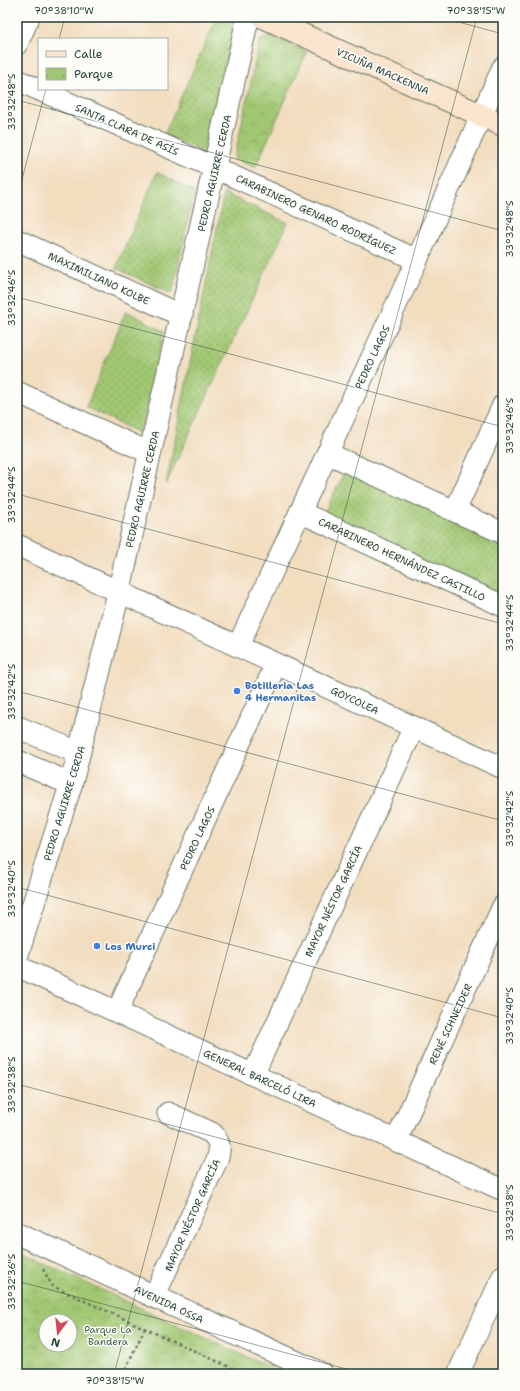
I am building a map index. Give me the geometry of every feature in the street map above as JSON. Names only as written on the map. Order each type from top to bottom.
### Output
[{"type":"main road","name":"VICUÑA MACKENNA","points":[[263,17],[503,125]]},
{"type":"street","points":[[17,44],[29,17]]},
{"type":"street","name":"PEDRO AGUIRRE CERDA","points":[[17,956],[80,753],[182,316],[248,17]]},
{"type":"street","name":"PEDRO LAGOS","points":[[238,646],[417,260],[503,67]]},
{"type":"street","name":"SANTA CLARA DE ASÍS","points":[[17,80],[38,89]]},
{"type":"street","name":"SANTA CLARA DE ASÍS","points":[[40,90],[215,168]]},
{"type":"street","name":"CARABINERO GENARO RODRÍGUEZ","points":[[215,168],[417,260]]},
{"type":"street","name":"MAXIMILIANO KOLBE","points":[[17,240],[182,316]]},
{"type":"street","points":[[17,392],[150,453]]},
{"type":"street","points":[[455,511],[503,405]]},
{"type":"street","points":[[327,452],[503,534]]},
{"type":"street","name":"CARABINERO HERNÁNDEZ CASTILLO","points":[[300,512],[503,606]]},
{"type":"street","name":"GOYCOLEA","points":[[17,544],[503,768]]},
{"type":"street","name":"PEDRO LAGOS","points":[[118,1012],[276,664]]},
{"type":"street","points":[[17,727],[80,753]]},
{"type":"street","name":"MAYOR NÉSTOR GARCÍA","points":[[253,1075],[414,727]]},
{"type":"street","points":[[17,761],[71,784]]},
{"type":"street","name":"RENÉ SCHNEIDER","points":[[396,1141],[503,906]]},
{"type":"street","name":"GENERAL BARCELÓ LIRA","points":[[17,966],[503,1190]]},
{"type":"street","name":"MAYOR NÉSTOR GARCÍA","points":[[154,1296],[217,1160],[220,1148],[216,1138],[212,1134],[168,1113]]},
{"type":"street","name":"AVENIDA OSSA","points":[[17,1233],[322,1374]]},
{"type":"street","points":[[458,1374],[503,1276]]},
{"type":"path","points":[[36,1266],[43,1270],[52,1286],[245,1374]]},
{"type":"path","points":[[123,1374],[145,1328]]},
{"type":"green space","points":[[217,17],[236,18],[208,154],[164,135]]},
{"type":"green space","points":[[272,36],[307,52],[255,168],[234,159],[260,40]]},
{"type":"green space","points":[[157,172],[194,192],[172,294],[116,268]]},
{"type":"green space","points":[[224,193],[288,223],[166,484]]},
{"type":"green space","points":[[126,311],[164,331],[141,434],[86,407]]},
{"type":"green space","points":[[346,469],[503,543],[503,601],[323,515]]},
{"type":"green space","name":"Parque La Bandera","points":[[17,1251],[284,1374],[17,1374]]},
{"type":"place","name":"Botilleria Las 4 Hermanitas","points":[[237,691]]},
{"type":"place","name":"Los Murci","points":[[97,946]]}]
